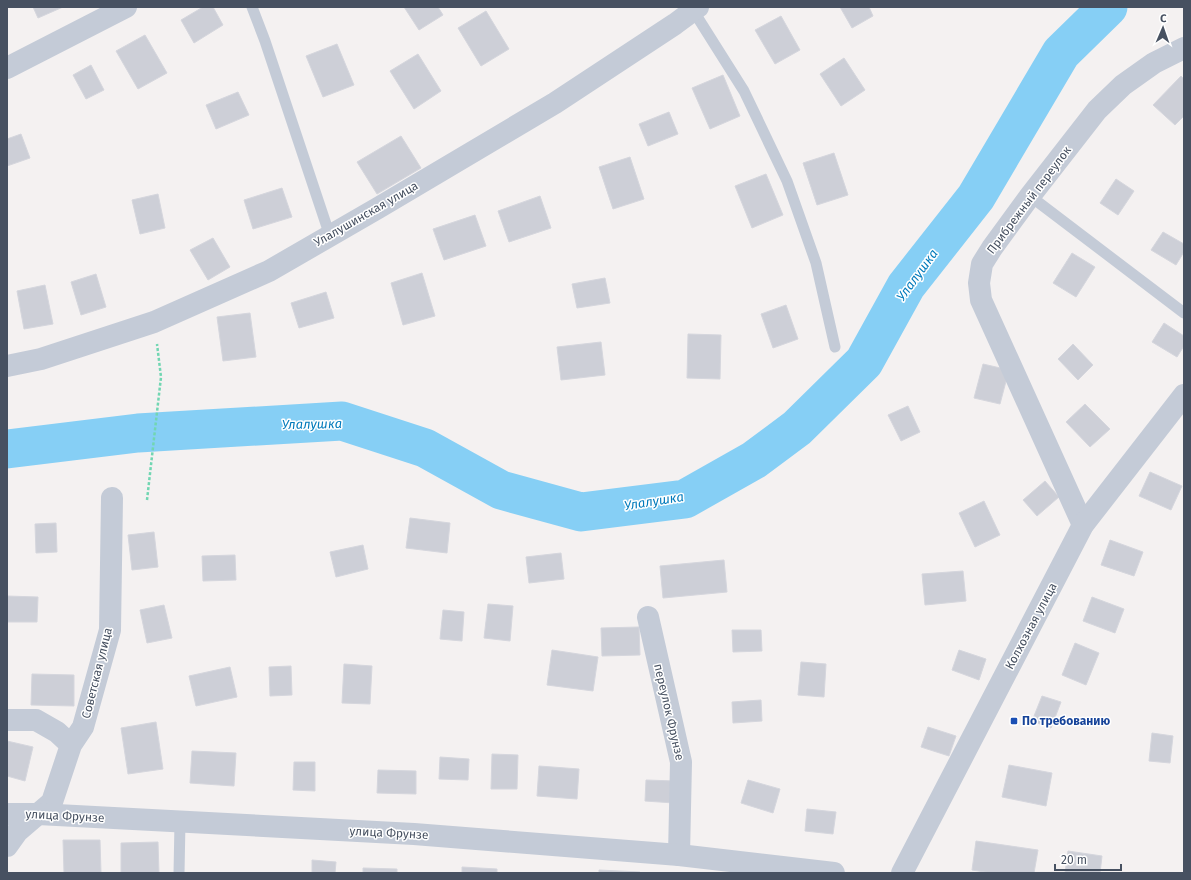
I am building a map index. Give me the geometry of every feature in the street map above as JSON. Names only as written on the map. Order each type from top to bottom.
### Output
[{"type":"street","points":[[7,68],[126,7]]},
{"type":"street","name":"Улалушинская улица","points":[[7,366],[41,359],[154,322],[269,271],[555,103],[694,8]]},
{"type":"street","name":"Прибрежный переулок","points":[[1083,525],[981,300],[979,283],[982,264],[1030,196],[1097,110],[1123,85],[1154,63],[1184,48]]},
{"type":"street","name":"Колхозная улица","points":[[902,873],[1083,525],[1184,395]]},
{"type":"street","name":"Советская улица","points":[[7,846],[16,832],[52,802],[71,745],[83,727],[110,630],[112,498]]},
{"type":"street","name":"переулок Фрунзе","points":[[648,617],[682,762],[679,855]]},
{"type":"street","points":[[7,720],[36,720],[57,732],[71,745]]},
{"type":"street","name":"улица Фрунзе","points":[[7,814],[38,814],[414,834],[679,855],[769,870]]},
{"type":"street","points":[[769,870],[834,873]]},
{"type":"lane","points":[[252,7],[265,41],[330,236]]},
{"type":"lane","points":[[694,8],[744,91],[787,181],[816,263],[836,347]]},
{"type":"lane","points":[[1030,196],[1184,313]]},
{"type":"lane","points":[[179,873],[180,822]]},
{"type":"path","points":[[147,500],[161,377],[154,322]]},
{"type":"building","points":[[33,7],[63,7],[38,18]]},
{"type":"building","points":[[203,7],[213,7],[223,25],[194,43],[181,20]]},
{"type":"building","points":[[404,7],[438,7],[443,15],[419,30]]},
{"type":"building","points":[[840,7],[869,7],[873,16],[852,28]]},
{"type":"building","points":[[486,11],[509,49],[481,66],[458,28]]},
{"type":"building","points":[[781,16],[800,50],[775,64],[755,30]]},
{"type":"building","points":[[145,35],[167,73],[138,89],[116,51]]},
{"type":"building","points":[[337,44],[354,85],[323,97],[306,56]]},
{"type":"building","points":[[418,54],[441,91],[414,109],[390,71]]},
{"type":"building","points":[[844,58],[865,90],[841,106],[820,74]]},
{"type":"building","points":[[91,65],[104,90],[86,99],[73,75]]},
{"type":"building","points":[[723,75],[740,116],[710,129],[692,88]]},
{"type":"building","points":[[1181,76],[1184,79],[1184,116],[1175,125],[1153,105]]},
{"type":"building","points":[[238,92],[249,115],[216,129],[206,105]]},
{"type":"building","points":[[669,112],[678,134],[648,146],[639,124]]},
{"type":"building","points":[[21,134],[30,158],[7,166],[7,139]]},
{"type":"building","points":[[401,136],[421,168],[377,194],[357,162]]},
{"type":"building","points":[[834,153],[848,195],[817,205],[803,163]]},
{"type":"building","points":[[630,157],[644,199],[613,209],[599,167]]},
{"type":"building","points":[[766,174],[783,215],[752,228],[735,186]]},
{"type":"building","points":[[1116,179],[1134,191],[1118,215],[1100,203]]},
{"type":"building","points":[[282,188],[292,217],[253,229],[244,200]]},
{"type":"building","points":[[158,194],[165,228],[140,234],[132,200]]},
{"type":"building","points":[[540,196],[551,228],[509,242],[498,211]]},
{"type":"building","points":[[475,215],[486,246],[444,260],[433,229]]},
{"type":"building","points":[[1163,232],[1184,244],[1184,252],[1176,265],[1151,250]]},
{"type":"building","points":[[213,238],[230,267],[208,280],[190,250]]},
{"type":"building","points":[[1072,253],[1095,267],[1076,297],[1053,283]]},
{"type":"building","points":[[422,273],[435,316],[403,325],[391,283]]},
{"type":"building","points":[[96,274],[106,307],[81,315],[71,282]]},
{"type":"building","points":[[605,278],[610,303],[577,308],[572,284]]},
{"type":"building","points":[[45,285],[53,324],[24,329],[17,291]]},
{"type":"building","points":[[326,292],[334,318],[299,328],[291,303]]},
{"type":"building","points":[[786,305],[798,339],[773,348],[761,314]]},
{"type":"building","points":[[250,313],[256,357],[223,361],[217,317]]},
{"type":"building","points":[[1164,323],[1184,336],[1184,346],[1177,357],[1152,342]]},
{"type":"building","points":[[688,334],[721,335],[720,379],[687,378]]},
{"type":"building","points":[[601,342],[605,375],[561,380],[557,347]]},
{"type":"building","points":[[1073,344],[1093,365],[1078,380],[1058,359]]},
{"type":"building","points":[[983,364],[1009,370],[1000,404],[974,398]]},
{"type":"building","points":[[1085,404],[1110,429],[1090,447],[1066,422]]},
{"type":"building","points":[[908,406],[920,432],[901,441],[888,415]]},
{"type":"building","points":[[1150,472],[1182,486],[1171,510],[1139,496]]},
{"type":"building","points":[[1045,481],[1059,497],[1037,516],[1023,500]]},
{"type":"building","points":[[984,501],[1000,535],[975,547],[959,513]]},
{"type":"building","points":[[410,518],[450,523],[447,553],[406,548]]},
{"type":"building","points":[[56,523],[57,552],[36,553],[35,524]]},
{"type":"building","points":[[154,532],[158,567],[132,570],[128,535]]},
{"type":"building","points":[[1110,540],[1143,552],[1134,576],[1101,565]]},
{"type":"building","points":[[363,545],[368,569],[336,577],[330,552]]},
{"type":"building","points":[[561,553],[564,579],[529,583],[526,557]]},
{"type":"building","points":[[235,555],[236,580],[203,581],[202,556]]},
{"type":"building","points":[[724,560],[727,592],[663,598],[660,566]]},
{"type":"building","points":[[963,571],[966,601],[925,605],[922,574]]},
{"type":"building","points":[[7,596],[38,597],[37,622],[7,622]]},
{"type":"building","points":[[1092,597],[1124,609],[1115,633],[1083,621]]},
{"type":"building","points":[[488,604],[513,606],[510,641],[484,638]]},
{"type":"building","points":[[164,605],[172,638],[147,643],[140,610]]},
{"type":"building","points":[[443,610],[464,612],[462,641],[440,639]]},
{"type":"building","points":[[639,627],[640,655],[602,656],[601,628]]},
{"type":"building","points":[[732,630],[761,630],[762,651],[733,652]]},
{"type":"building","points":[[1075,643],[1099,653],[1086,685],[1062,675]]},
{"type":"building","points":[[552,650],[598,657],[593,691],[547,685]]},
{"type":"building","points":[[959,650],[986,659],[979,680],[952,670]]},
{"type":"building","points":[[801,662],[826,664],[824,697],[798,695]]},
{"type":"building","points":[[344,664],[372,666],[370,704],[342,703]]},
{"type":"building","points":[[291,666],[292,695],[270,696],[269,667]]},
{"type":"building","points":[[230,667],[237,697],[196,706],[189,676]]},
{"type":"building","points":[[32,674],[74,675],[74,706],[31,705]]},
{"type":"building","points":[[1042,696],[1061,702],[1051,728],[1032,721]]},
{"type":"building","points":[[761,700],[762,721],[733,723],[732,702]]},
{"type":"building","points":[[156,722],[163,769],[128,774],[121,728]]},
{"type":"building","points":[[928,727],[956,736],[949,756],[921,747]]},
{"type":"building","points":[[1152,733],[1173,736],[1170,763],[1149,761]]},
{"type":"building","points":[[7,741],[33,747],[25,781],[7,776]]},
{"type":"building","points":[[192,751],[236,753],[234,786],[190,783]]},
{"type":"building","points":[[492,754],[518,755],[517,789],[491,789]]},
{"type":"building","points":[[440,757],[469,759],[468,780],[439,779]]},
{"type":"building","points":[[294,762],[315,762],[315,791],[293,790]]},
{"type":"building","points":[[1009,765],[1052,773],[1046,806],[1002,797]]},
{"type":"building","points":[[539,766],[579,769],[577,799],[537,796]]},
{"type":"building","points":[[378,770],[416,771],[416,794],[377,793]]},
{"type":"building","points":[[646,780],[675,781],[674,803],[645,801]]},
{"type":"building","points":[[748,780],[780,789],[773,813],[741,803]]},
{"type":"building","points":[[807,809],[836,812],[833,834],[805,831]]},
{"type":"building","points":[[63,840],[100,840],[101,873],[64,873]]},
{"type":"building","points":[[976,841],[1038,850],[1034,873],[991,873],[972,870]]},
{"type":"building","points":[[158,842],[159,873],[121,873],[121,843]]},
{"type":"building","points":[[1068,851],[1102,856],[1100,873],[1065,873]]},
{"type":"building","points":[[312,860],[336,862],[335,873],[312,873]]},
{"type":"building","points":[[462,867],[497,869],[497,873],[462,873]]},
{"type":"building","points":[[363,868],[397,869],[397,873],[363,873]]},
{"type":"building","points":[[599,870],[640,872],[640,873],[599,873]]},
{"type":"waterway","name":"Улалушка","points":[[7,449],[138,433],[342,421],[425,448],[501,490],[581,512],[685,499],[754,460],[797,428],[864,362],[906,286],[976,197],[1061,53],[1108,7]]},
{"type":"place","name":"По требованию","points":[[1014,721]]}]
